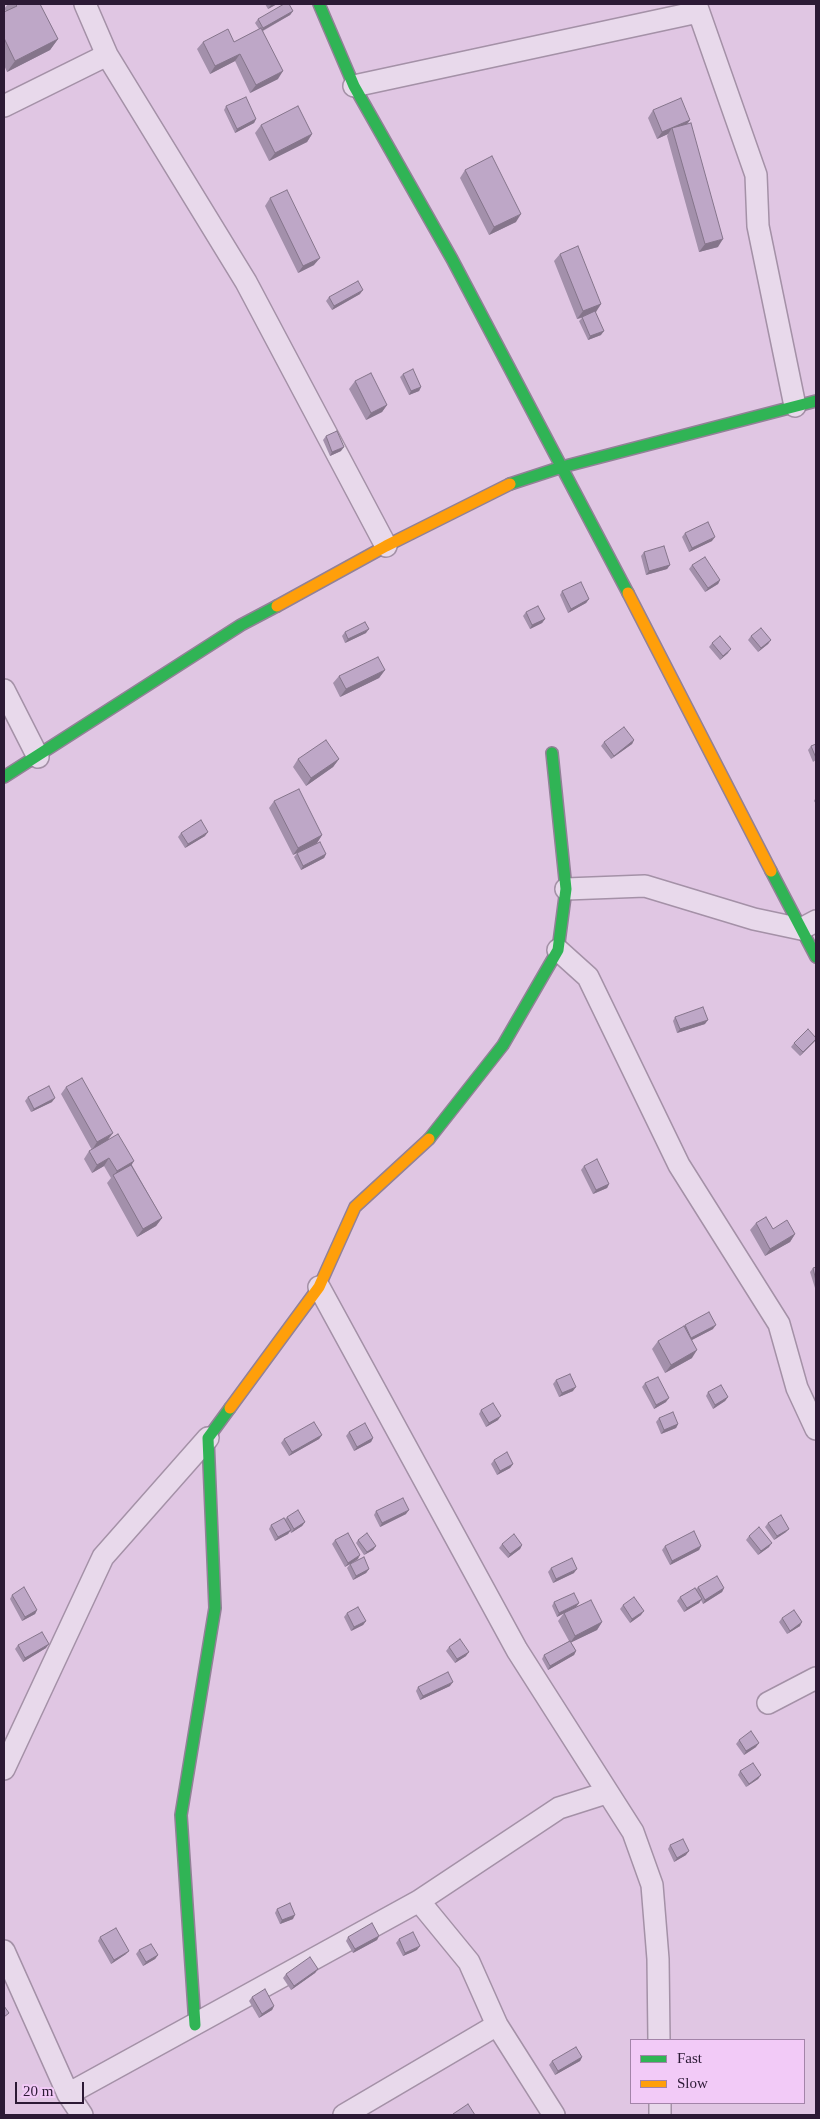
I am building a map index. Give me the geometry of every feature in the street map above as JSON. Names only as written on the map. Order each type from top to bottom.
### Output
[{"type":"street","points":[[85,4],[107,56],[246,282],[386,546]]},
{"type":"street","points":[[319,4],[354,86],[452,259],[809,925],[816,957]]},
{"type":"street","points":[[354,86],[697,8],[756,175],[758,226],[795,406]]},
{"type":"street","points":[[4,106],[107,56]]},
{"type":"street","points":[[4,778],[241,626],[386,546],[510,484],[562,467],[816,401]]},
{"type":"street","points":[[4,690],[38,757]]},
{"type":"street","points":[[4,1769],[103,1557],[208,1438],[319,1287],[355,1208],[425,1143],[503,1045],[558,950],[566,889],[552,753]]},
{"type":"street","points":[[566,889],[645,886],[754,919],[809,925]]},
{"type":"street","points":[[558,950],[588,977],[679,1165],[779,1324],[797,1388],[816,1429]]},
{"type":"street","points":[[319,1287],[517,1650],[606,1793],[633,1832],[652,1885],[658,1959],[659,2039]]},
{"type":"street","points":[[195,2025],[181,1815],[215,1608],[208,1438]]},
{"type":"street","points":[[768,1703],[816,1678]]},
{"type":"street","points":[[68,2094],[419,1901],[559,1808],[606,1793]]},
{"type":"street","points":[[419,1901],[469,1962],[497,2025],[554,2115]]},
{"type":"street","points":[[4,1951],[68,2094],[82,2115]]},
{"type":"street","points":[[344,2115],[497,2025]]},
{"type":"building","points":[[15,4],[40,4],[58,39],[15,61],[4,38],[4,12],[17,6]]},
{"type":"building","points":[[284,4],[289,4],[293,11],[263,28],[258,19]]},
{"type":"building","points":[[261,28],[283,71],[256,85],[240,54],[215,66],[203,42],[228,29],[234,42]]},
{"type":"building","points":[[246,97],[256,119],[237,129],[226,106]]},
{"type":"building","points":[[681,98],[690,120],[662,132],[653,110]]},
{"type":"building","points":[[298,106],[312,134],[275,153],[261,125]]},
{"type":"building","points":[[691,123],[723,239],[705,244],[672,128]]},
{"type":"building","points":[[492,156],[521,214],[494,227],[465,170]]},
{"type":"building","points":[[287,190],[320,258],[303,266],[270,198]]},
{"type":"building","points":[[578,246],[601,304],[583,311],[560,254]]},
{"type":"building","points":[[358,281],[363,290],[334,306],[329,297]]},
{"type":"building","points":[[595,311],[604,331],[590,336],[582,317]]},
{"type":"building","points":[[413,369],[421,387],[411,391],[403,374]]},
{"type":"building","points":[[371,373],[387,405],[371,413],[355,381]]},
{"type":"building","points":[[337,431],[344,447],[332,452],[326,436]]},
{"type":"building","points":[[708,522],[715,537],[692,548],[685,533]]},
{"type":"building","points":[[664,546],[670,565],[649,571],[644,552]]},
{"type":"building","points":[[705,557],[720,580],[708,588],[692,565]]},
{"type":"building","points":[[581,582],[589,599],[571,609],[562,591]]},
{"type":"building","points":[[538,606],[545,619],[532,625],[526,612]]},
{"type":"building","points":[[365,622],[369,629],[348,639],[345,632]]},
{"type":"building","points":[[761,628],[771,640],[761,648],[751,636]]},
{"type":"building","points":[[720,636],[731,649],[723,656],[712,643]]},
{"type":"building","points":[[378,657],[385,670],[346,689],[339,676]]},
{"type":"building","points":[[624,727],[634,740],[614,756],[604,742]]},
{"type":"building","points":[[326,740],[339,759],[311,778],[298,759]]},
{"type":"building","points":[[816,744],[816,758],[811,746]]},
{"type":"building","points":[[299,789],[322,835],[298,848],[274,801]]},
{"type":"building","points":[[201,820],[208,832],[188,844],[181,833]]},
{"type":"building","points":[[320,842],[326,854],[303,866],[297,853]]},
{"type":"building","points":[[703,1007],[708,1020],[680,1029],[675,1017]]},
{"type":"building","points":[[808,1029],[816,1039],[803,1052],[794,1043]]},
{"type":"building","points":[[82,1078],[113,1133],[97,1142],[66,1087]]},
{"type":"building","points":[[49,1086],[55,1098],[34,1109],[28,1097]]},
{"type":"building","points":[[118,1134],[134,1161],[117,1171],[109,1158],[97,1165],[89,1151]]},
{"type":"building","points":[[597,1159],[609,1184],[596,1190],[584,1166]]},
{"type":"building","points":[[131,1165],[162,1218],[143,1229],[113,1175]]},
{"type":"building","points":[[766,1217],[773,1229],[787,1220],[795,1234],[770,1249],[756,1223]]},
{"type":"building","points":[[816,1267],[816,1281],[813,1268]]},
{"type":"building","points":[[709,1312],[716,1325],[691,1338],[685,1325]]},
{"type":"building","points":[[684,1326],[697,1350],[671,1365],[658,1341]]},
{"type":"building","points":[[570,1374],[576,1387],[562,1393],[556,1380]]},
{"type":"building","points":[[658,1377],[669,1398],[656,1405],[645,1383]]},
{"type":"building","points":[[721,1385],[728,1397],[715,1405],[708,1392]]},
{"type":"building","points":[[493,1403],[501,1416],[489,1423],[481,1410]]},
{"type":"building","points":[[673,1412],[678,1424],[664,1430],[659,1418]]},
{"type":"building","points":[[314,1422],[322,1435],[292,1452],[284,1439]]},
{"type":"building","points":[[365,1423],[373,1438],[357,1447],[349,1432]]},
{"type":"building","points":[[507,1452],[513,1464],[500,1471],[494,1460]]},
{"type":"building","points":[[403,1498],[409,1510],[382,1523],[376,1511]]},
{"type":"building","points":[[298,1510],[305,1522],[294,1529],[287,1517]]},
{"type":"building","points":[[781,1515],[789,1529],[777,1536],[768,1523]]},
{"type":"building","points":[[284,1518],[291,1530],[278,1537],[271,1525]]},
{"type":"building","points":[[759,1527],[772,1543],[761,1551],[749,1536]]},
{"type":"building","points":[[694,1531],[701,1546],[672,1561],[665,1546]]},
{"type":"building","points":[[348,1533],[360,1555],[348,1563],[335,1540]]},
{"type":"building","points":[[367,1533],[376,1546],[367,1552],[358,1540]]},
{"type":"building","points":[[514,1534],[522,1545],[510,1554],[502,1544]]},
{"type":"building","points":[[364,1557],[369,1569],[356,1576],[350,1564]]},
{"type":"building","points":[[572,1558],[577,1569],[556,1579],[551,1568]]},
{"type":"building","points":[[717,1576],[724,1588],[705,1600],[698,1587]]},
{"type":"building","points":[[24,1587],[37,1610],[25,1617],[12,1595]]},
{"type":"building","points":[[695,1588],[702,1599],[687,1608],[680,1597]]},
{"type":"building","points":[[574,1593],[579,1603],[559,1613],[554,1602]]},
{"type":"building","points":[[634,1597],[644,1611],[632,1619],[623,1605]]},
{"type":"building","points":[[591,1600],[602,1622],[575,1636],[564,1613]]},
{"type":"building","points":[[358,1607],[366,1621],[354,1627],[347,1613]]},
{"type":"building","points":[[794,1610],[802,1622],[790,1631],[782,1618]]},
{"type":"building","points":[[42,1632],[49,1644],[25,1658],[18,1645]]},
{"type":"building","points":[[460,1639],[469,1652],[457,1659],[449,1647]]},
{"type":"building","points":[[570,1641],[576,1651],[550,1666],[544,1655]]},
{"type":"building","points":[[448,1672],[453,1682],[423,1696],[418,1687]]},
{"type":"building","points":[[751,1731],[759,1743],[746,1751],[739,1740]]},
{"type":"building","points":[[753,1763],[761,1775],[749,1784],[740,1771]]},
{"type":"building","points":[[683,1839],[689,1851],[677,1858],[670,1845]]},
{"type":"building","points":[[290,1903],[295,1915],[282,1920],[277,1909]]},
{"type":"building","points":[[372,1923],[379,1936],[355,1949],[348,1937]]},
{"type":"building","points":[[116,1928],[129,1951],[114,1960],[100,1937]]},
{"type":"building","points":[[413,1932],[420,1946],[405,1953],[399,1939]]},
{"type":"building","points":[[151,1944],[158,1955],[146,1962],[139,1950]]},
{"type":"building","points":[[310,1957],[318,1969],[294,1986],[286,1974]]},
{"type":"building","points":[[265,1989],[274,2006],[262,2014],[252,1997]]},
{"type":"building","points":[[4,2006],[9,2013],[4,2017]]},
{"type":"building","points":[[576,2047],[582,2057],[558,2071],[552,2061]]},
{"type":"building","points":[[468,2104],[475,2115],[453,2115],[453,2114]]},
{"type":"traffic: fast","points":[[319,4],[354,86],[452,259],[628,593]]},
{"type":"traffic: fast","points":[[510,484],[562,467],[816,401]]},
{"type":"traffic: fast","points":[[4,777],[241,625],[277,606]]},
{"type":"traffic: fast","points":[[429,1139],[503,1045],[558,950],[566,889],[552,753]]},
{"type":"traffic: fast","points":[[771,871],[816,957]]},
{"type":"traffic: fast","points":[[195,2025],[181,1815],[215,1608],[208,1438],[230,1408]]},
{"type":"traffic: slow","points":[[277,606],[386,546],[510,484]]},
{"type":"traffic: slow","points":[[628,593],[771,871]]},
{"type":"traffic: slow","points":[[230,1408],[319,1287],[355,1207],[429,1139]]}]
